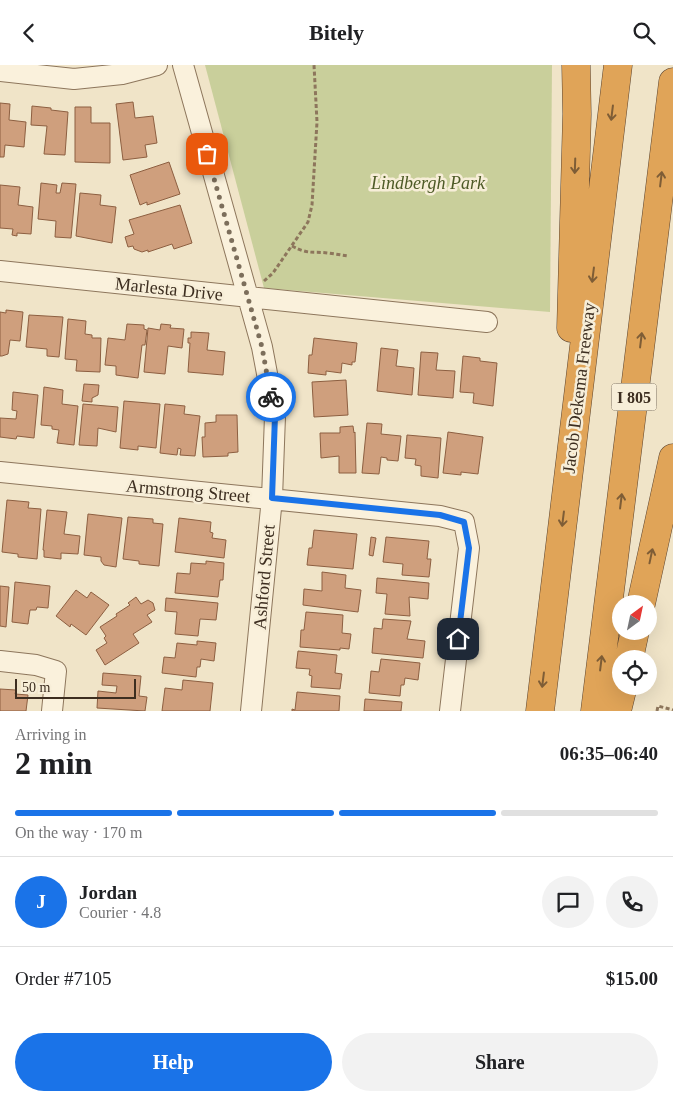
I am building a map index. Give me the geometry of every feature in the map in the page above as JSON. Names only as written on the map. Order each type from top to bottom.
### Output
[{"type":"highway","points":[[570,471],[570,336],[577,114],[576,65]]},
{"type":"highway","name":"Jacob Dekema Freeway","points":[[540,711],[618,65]]},
{"type":"highway","name":"I 805","points":[[596,711],[673,82]]},
{"type":"highway","points":[[643,595],[673,458]]},
{"type":"highway","points":[[617,711],[621,695]]},
{"type":"street","points":[[0,71],[74,79],[122,74],[156,65]]},
{"type":"street","name":"Ashford Street","points":[[183,65],[262,347],[275,416],[272,498],[252,711]]},
{"type":"street","name":"Marlesta Drive","points":[[0,271],[487,322]]},
{"type":"street","name":"Armstrong Street","points":[[0,472],[440,515],[464,522],[469,548],[450,711]]},
{"type":"street","points":[[0,661],[36,665],[56,671],[52,711]]},
{"type":"path","points":[[247,297],[273,273],[308,223],[312,205],[316,122],[314,65]]},
{"type":"path","points":[[292,246],[301,251],[326,252],[348,257]]},
{"type":"path","points":[[657,711],[658,706],[673,709]]},
{"type":"green space","name":"Lindbergh Park","points":[[205,65],[552,65],[550,312],[264,288]]},
{"type":"building","points":[[133,102],[135,118],[153,116],[157,143],[145,145],[147,157],[123,160],[116,104]]},
{"type":"building","points":[[0,103],[10,104],[9,120],[26,122],[24,147],[5,145],[4,157],[0,157]]},
{"type":"building","points":[[32,106],[68,112],[65,155],[44,154],[47,126],[31,125]]},
{"type":"building","points":[[75,107],[91,107],[91,123],[110,123],[110,163],[75,162]]},
{"type":"building","points":[[169,162],[180,194],[147,205],[147,202],[140,205],[130,175]]},
{"type":"building","points":[[41,183],[57,185],[56,193],[60,193],[62,183],[76,184],[71,238],[55,237],[56,221],[38,219]]},
{"type":"building","points":[[0,185],[20,187],[18,205],[33,207],[31,234],[17,233],[17,236],[12,235],[13,229],[0,228]]},
{"type":"building","points":[[80,193],[101,195],[100,205],[116,207],[112,243],[76,236]]},
{"type":"building","points":[[180,205],[192,243],[174,249],[172,244],[148,252],[148,250],[142,252],[134,249],[133,246],[128,247],[125,237],[134,234],[129,220]]},
{"type":"building","points":[[6,310],[23,312],[20,341],[10,340],[8,354],[0,356],[0,312],[6,313]]},
{"type":"building","points":[[29,315],[63,317],[59,357],[47,356],[47,349],[26,347]]},
{"type":"building","points":[[68,319],[86,321],[85,334],[92,335],[92,338],[101,338],[100,372],[76,371],[77,360],[65,359]]},
{"type":"building","points":[[127,324],[144,325],[144,329],[147,330],[145,345],[142,345],[138,378],[116,375],[116,366],[105,365],[108,338],[125,340]]},
{"type":"building","points":[[161,324],[171,325],[170,328],[184,329],[182,348],[168,346],[165,374],[144,372],[148,328],[160,330]]},
{"type":"building","points":[[191,332],[209,333],[207,350],[225,352],[223,375],[188,372],[190,343],[188,343],[188,338],[191,338]]},
{"type":"building","points":[[314,338],[357,343],[355,362],[352,362],[352,365],[342,363],[341,373],[326,371],[326,375],[308,373],[309,355],[312,355]]},
{"type":"building","points":[[381,348],[398,350],[396,366],[414,368],[412,395],[377,391]]},
{"type":"building","points":[[421,352],[438,353],[436,370],[455,371],[453,398],[418,395]]},
{"type":"building","points":[[463,356],[497,363],[493,406],[473,403],[474,393],[460,392]]},
{"type":"building","points":[[346,380],[348,415],[314,417],[312,382]]},
{"type":"building","points":[[84,384],[99,385],[98,395],[92,398],[92,402],[82,401]]},
{"type":"building","points":[[44,387],[63,390],[62,404],[78,406],[74,445],[57,443],[59,430],[52,429],[52,426],[41,425]]},
{"type":"building","points":[[13,392],[38,395],[34,438],[17,436],[16,439],[0,437],[0,418],[16,419],[17,411],[12,410]]},
{"type":"building","points":[[124,401],[160,404],[156,448],[138,446],[138,450],[120,448]]},
{"type":"building","points":[[83,404],[118,407],[116,432],[98,428],[97,446],[79,445]]},
{"type":"building","points":[[165,404],[185,406],[184,414],[200,416],[195,456],[180,455],[181,449],[178,448],[177,455],[160,453]]},
{"type":"building","points":[[216,415],[237,415],[238,452],[228,453],[228,456],[203,457],[202,437],[205,437],[205,423],[216,422]]},
{"type":"building","points":[[367,423],[382,424],[381,434],[401,436],[398,461],[387,460],[387,458],[381,457],[379,474],[362,473]]},
{"type":"building","points":[[353,426],[355,432],[356,473],[339,473],[339,456],[321,458],[320,433],[340,433],[340,427]]},
{"type":"building","points":[[448,432],[483,437],[478,474],[461,472],[461,475],[443,473]]},
{"type":"building","points":[[407,435],[441,438],[438,478],[421,476],[421,466],[415,465],[416,459],[405,458]]},
{"type":"building","points":[[7,500],[29,502],[28,508],[41,509],[37,559],[18,557],[18,554],[2,552]]},
{"type":"building","points":[[47,510],[67,512],[64,534],[80,536],[78,554],[61,553],[61,559],[44,557]]},
{"type":"building","points":[[88,514],[122,518],[116,567],[104,565],[101,557],[84,555]]},
{"type":"building","points":[[128,517],[153,519],[153,523],[163,524],[159,566],[139,564],[139,561],[123,559]]},
{"type":"building","points":[[179,518],[211,522],[210,532],[213,533],[212,538],[226,540],[224,558],[175,552]]},
{"type":"building","points":[[314,530],[357,534],[353,569],[307,565],[309,548],[312,548]]},
{"type":"building","points":[[371,537],[376,538],[373,556],[369,555]]},
{"type":"building","points":[[386,537],[429,541],[427,559],[431,559],[429,577],[402,575],[403,564],[383,562]]},
{"type":"building","points":[[206,561],[224,563],[223,580],[220,580],[218,597],[175,593],[177,573],[190,574],[191,563],[206,564]]},
{"type":"building","points":[[322,572],[346,575],[345,588],[361,590],[358,612],[303,605],[304,589],[322,591]]},
{"type":"building","points":[[377,578],[429,583],[428,599],[409,597],[410,616],[385,614],[387,594],[376,593]]},
{"type":"building","points":[[15,582],[50,586],[48,608],[37,607],[36,610],[30,610],[28,624],[12,622]]},
{"type":"building","points":[[0,586],[9,587],[6,627],[0,626]]},
{"type":"building","points":[[76,590],[87,598],[91,592],[109,605],[86,635],[71,624],[70,627],[56,616]]},
{"type":"building","points":[[136,597],[141,604],[148,600],[153,603],[155,610],[147,615],[152,622],[133,634],[139,643],[105,665],[96,650],[107,643],[104,638],[106,636],[100,627],[117,616],[116,614],[130,605],[128,603]]},
{"type":"building","points":[[166,598],[218,603],[216,620],[200,619],[198,636],[175,634],[177,612],[165,611]]},
{"type":"building","points":[[306,612],[343,615],[342,633],[351,634],[349,649],[300,647],[301,630],[304,630]]},
{"type":"building","points":[[383,619],[411,621],[407,639],[425,641],[423,658],[372,653],[374,628],[382,629]]},
{"type":"building","points":[[197,641],[216,643],[214,661],[201,659],[200,667],[197,667],[196,677],[162,673],[164,657],[175,658],[177,643],[197,645]]},
{"type":"building","points":[[298,651],[337,655],[335,673],[342,674],[340,689],[311,687],[312,676],[309,675],[310,669],[296,668]]},
{"type":"building","points":[[381,659],[420,663],[418,680],[405,678],[404,685],[401,685],[400,696],[369,693],[371,671],[379,672]]},
{"type":"building","points":[[103,673],[141,676],[139,696],[147,697],[145,711],[97,708],[98,691],[116,693],[117,686],[102,685]]},
{"type":"building","points":[[183,680],[213,683],[210,711],[162,711],[165,688],[182,690]]},
{"type":"building","points":[[0,689],[16,690],[15,694],[28,695],[26,711],[0,711]]},
{"type":"building","points":[[297,692],[340,696],[339,711],[292,711],[292,709],[295,710]]},
{"type":"building","points":[[365,699],[402,702],[401,711],[364,711]]},
{"type":"way so far","points":[[207,154],[262,347],[271,397]]},
{"type":"route","points":[[271,397],[275,416],[272,498],[440,515],[464,522],[469,548],[458,639]]}]
